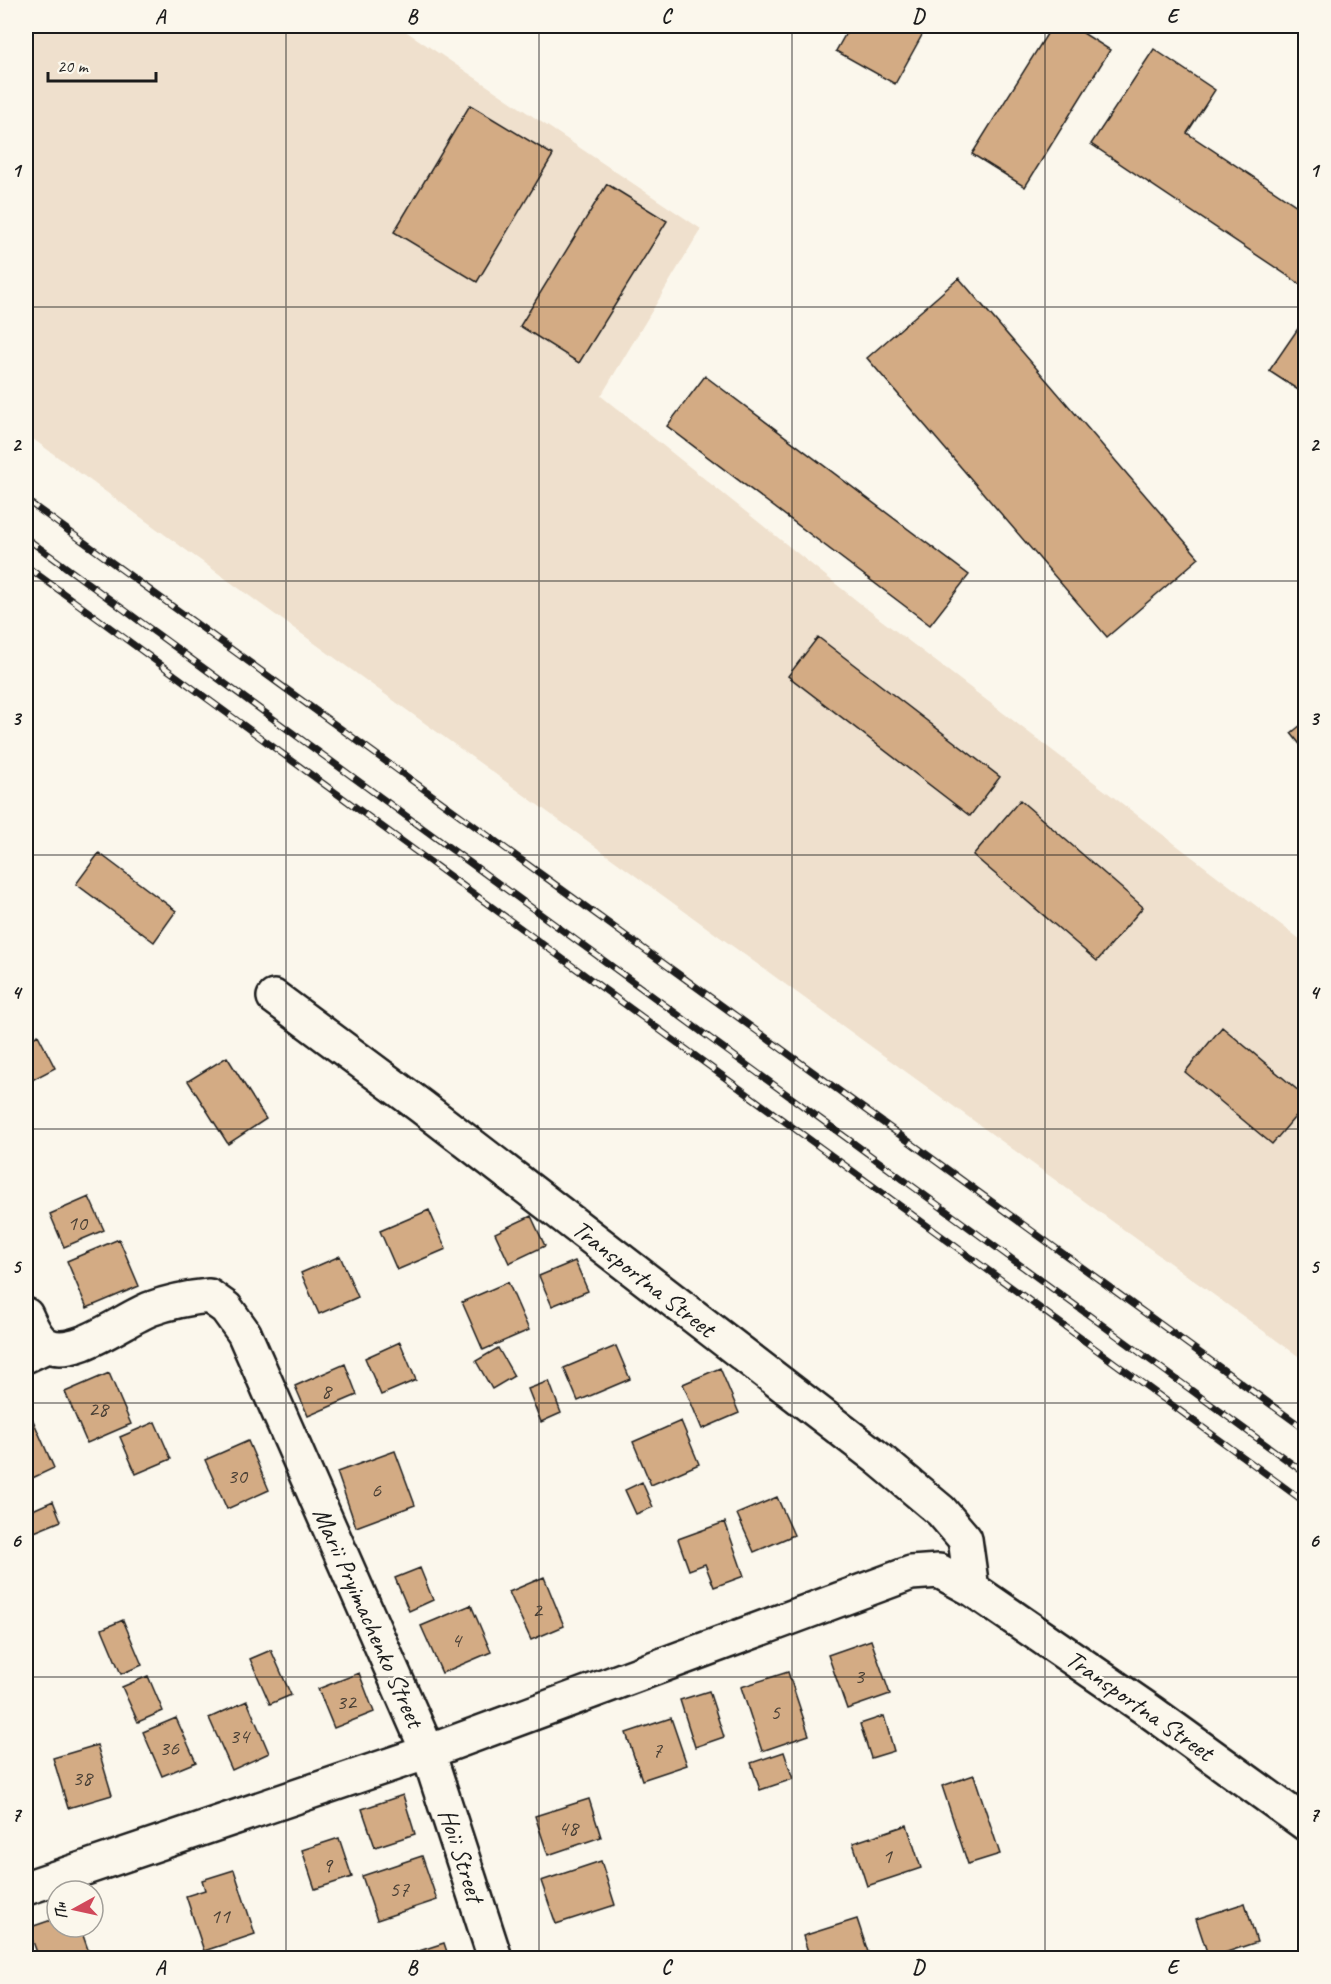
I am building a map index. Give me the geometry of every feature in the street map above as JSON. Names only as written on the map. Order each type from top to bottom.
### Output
[{"type":"street","name":"Transportna Street","points":[[274,997],[879,1459],[941,1510],[965,1539],[972,1588]]},
{"type":"street","name":"Marii Pryimachenko Street","points":[[26,1888],[428,1752],[244,1333],[226,1308],[209,1296],[174,1301],[148,1310],[79,1345],[61,1348]]},
{"type":"street","points":[[26,1315],[34,1331],[46,1345],[61,1348]]},
{"type":"street","name":"Transportna Street","points":[[428,1752],[911,1573],[939,1571],[972,1588],[1151,1712],[1305,1824]]},
{"type":"street","name":"Hoii Street","points":[[428,1752],[495,1959]]},
{"type":"lane","points":[[26,1365],[61,1348]]},
{"type":"shaded area","points":[[26,26],[398,26],[701,229],[601,396],[876,616],[1305,943],[1305,1361],[26,434]]},
{"type":"building","points":[[850,26],[927,26],[895,84],[836,51]]},
{"type":"building","points":[[1052,26],[1072,26],[1110,50],[1025,187],[972,154]]},
{"type":"building","points":[[1154,49],[1215,90],[1187,133],[1306,212],[1306,288],[1091,144]]},
{"type":"building","points":[[470,105],[553,155],[477,282],[394,232]]},
{"type":"building","points":[[607,184],[667,221],[579,363],[520,326]]},
{"type":"building","points":[[959,278],[1199,558],[1107,637],[867,358]]},
{"type":"building","points":[[1306,317],[1306,395],[1269,371]]},
{"type":"building","points":[[705,376],[969,575],[930,625],[667,426]]},
{"type":"building","points":[[818,637],[1000,777],[970,816],[788,676]]},
{"type":"building","points":[[1306,721],[1306,752],[1291,733]]},
{"type":"building","points":[[1020,800],[1143,907],[1097,961],[973,855]]},
{"type":"building","points":[[99,853],[176,911],[154,942],[76,884]]},
{"type":"building","points":[[1222,1027],[1306,1097],[1306,1104],[1272,1144],[1185,1072]]},
{"type":"building","points":[[38,1035],[55,1068],[32,1080],[26,1068],[26,1042]]},
{"type":"building","points":[[227,1057],[266,1119],[228,1144],[188,1081]]},
{"type":"building","points":[[89,1197],[104,1230],[64,1247],[50,1214]]},
{"type":"building","points":[[429,1210],[446,1249],[397,1270],[380,1231]]},
{"type":"building","points":[[531,1216],[545,1246],[509,1263],[495,1233]]},
{"type":"building","points":[[119,1239],[139,1286],[87,1308],[67,1261]]},
{"type":"building","points":[[340,1256],[358,1297],[319,1314],[301,1273]]},
{"type":"building","points":[[575,1261],[588,1291],[552,1306],[539,1276]]},
{"type":"building","points":[[508,1282],[529,1330],[483,1350],[462,1302]]},
{"type":"building","points":[[400,1342],[416,1380],[381,1395],[365,1358]]},
{"type":"building","points":[[616,1346],[630,1379],[578,1401],[564,1368]]},
{"type":"building","points":[[498,1348],[514,1376],[492,1389],[476,1361]]},
{"type":"building","points":[[345,1364],[357,1395],[308,1416],[295,1386]]},
{"type":"building","points":[[720,1368],[739,1413],[702,1429],[683,1384]]},
{"type":"building","points":[[109,1373],[131,1424],[87,1443],[65,1392]]},
{"type":"building","points":[[549,1381],[561,1413],[541,1422],[528,1389]]},
{"type":"building","points":[[28,1409],[54,1468],[26,1481],[26,1410]]},
{"type":"building","points":[[681,1421],[699,1464],[651,1485],[633,1442]]},
{"type":"building","points":[[155,1422],[171,1459],[136,1474],[120,1437]]},
{"type":"building","points":[[248,1441],[269,1490],[227,1509],[205,1460]]},
{"type":"building","points":[[395,1451],[415,1505],[356,1527],[337,1472]]},
{"type":"building","points":[[642,1482],[653,1507],[636,1514],[625,1490]]},
{"type":"building","points":[[777,1497],[794,1535],[754,1552],[737,1514]]},
{"type":"building","points":[[53,1501],[61,1521],[32,1533],[26,1513]]},
{"type":"building","points":[[725,1522],[744,1576],[714,1587],[705,1564],[689,1570],[678,1539]]},
{"type":"building","points":[[420,1568],[433,1600],[409,1611],[395,1578]]},
{"type":"building","points":[[544,1577],[564,1626],[531,1640],[509,1592]]},
{"type":"building","points":[[471,1605],[491,1652],[442,1673],[421,1626]]},
{"type":"building","points":[[123,1620],[142,1665],[121,1674],[102,1629]]},
{"type":"building","points":[[871,1640],[890,1694],[847,1709],[828,1655]]},
{"type":"building","points":[[271,1650],[291,1695],[270,1704],[250,1659]]},
{"type":"building","points":[[788,1672],[809,1735],[762,1751],[741,1687]]},
{"type":"building","points":[[359,1673],[374,1712],[334,1728],[318,1689]]},
{"type":"building","points":[[148,1676],[163,1711],[138,1722],[122,1687]]},
{"type":"building","points":[[709,1691],[724,1737],[695,1747],[680,1700]]},
{"type":"building","points":[[247,1701],[269,1753],[232,1770],[209,1718]]},
{"type":"building","points":[[884,1716],[894,1751],[871,1758],[860,1724]]},
{"type":"building","points":[[176,1718],[196,1762],[162,1776],[143,1732]]},
{"type":"building","points":[[671,1718],[687,1765],[642,1780],[626,1733]]},
{"type":"building","points":[[97,1745],[112,1795],[68,1808],[53,1758]]},
{"type":"building","points":[[784,1752],[793,1779],[760,1790],[751,1763]]},
{"type":"building","points":[[974,1775],[1000,1854],[968,1864],[942,1786]]},
{"type":"building","points":[[403,1795],[415,1834],[375,1847],[362,1809]]},
{"type":"building","points":[[589,1799],[601,1837],[548,1855],[535,1816]]},
{"type":"building","points":[[907,1825],[921,1868],[867,1886],[853,1843]]},
{"type":"building","points":[[339,1838],[352,1877],[315,1889],[302,1850]]},
{"type":"building","points":[[422,1856],[437,1900],[377,1920],[362,1876]]},
{"type":"building","points":[[601,1861],[615,1905],[556,1924],[541,1881]]},
{"type":"building","points":[[234,1870],[255,1934],[204,1951],[186,1896],[205,1890],[202,1880]]},
{"type":"building","points":[[1245,1903],[1257,1942],[1209,1958],[1196,1919]]},
{"type":"building","points":[[857,1919],[870,1958],[810,1958],[803,1936]]},
{"type":"building","points":[[45,1922],[45,1939],[84,1939],[91,1958],[39,1958],[28,1928]]},
{"type":"building","points":[[444,1943],[449,1958],[397,1958]]},
{"type":"railway","points":[[26,500],[1306,1430]]},
{"type":"railway","points":[[26,538],[1306,1474]]},
{"type":"railway","points":[[26,566],[1306,1503]]}]
